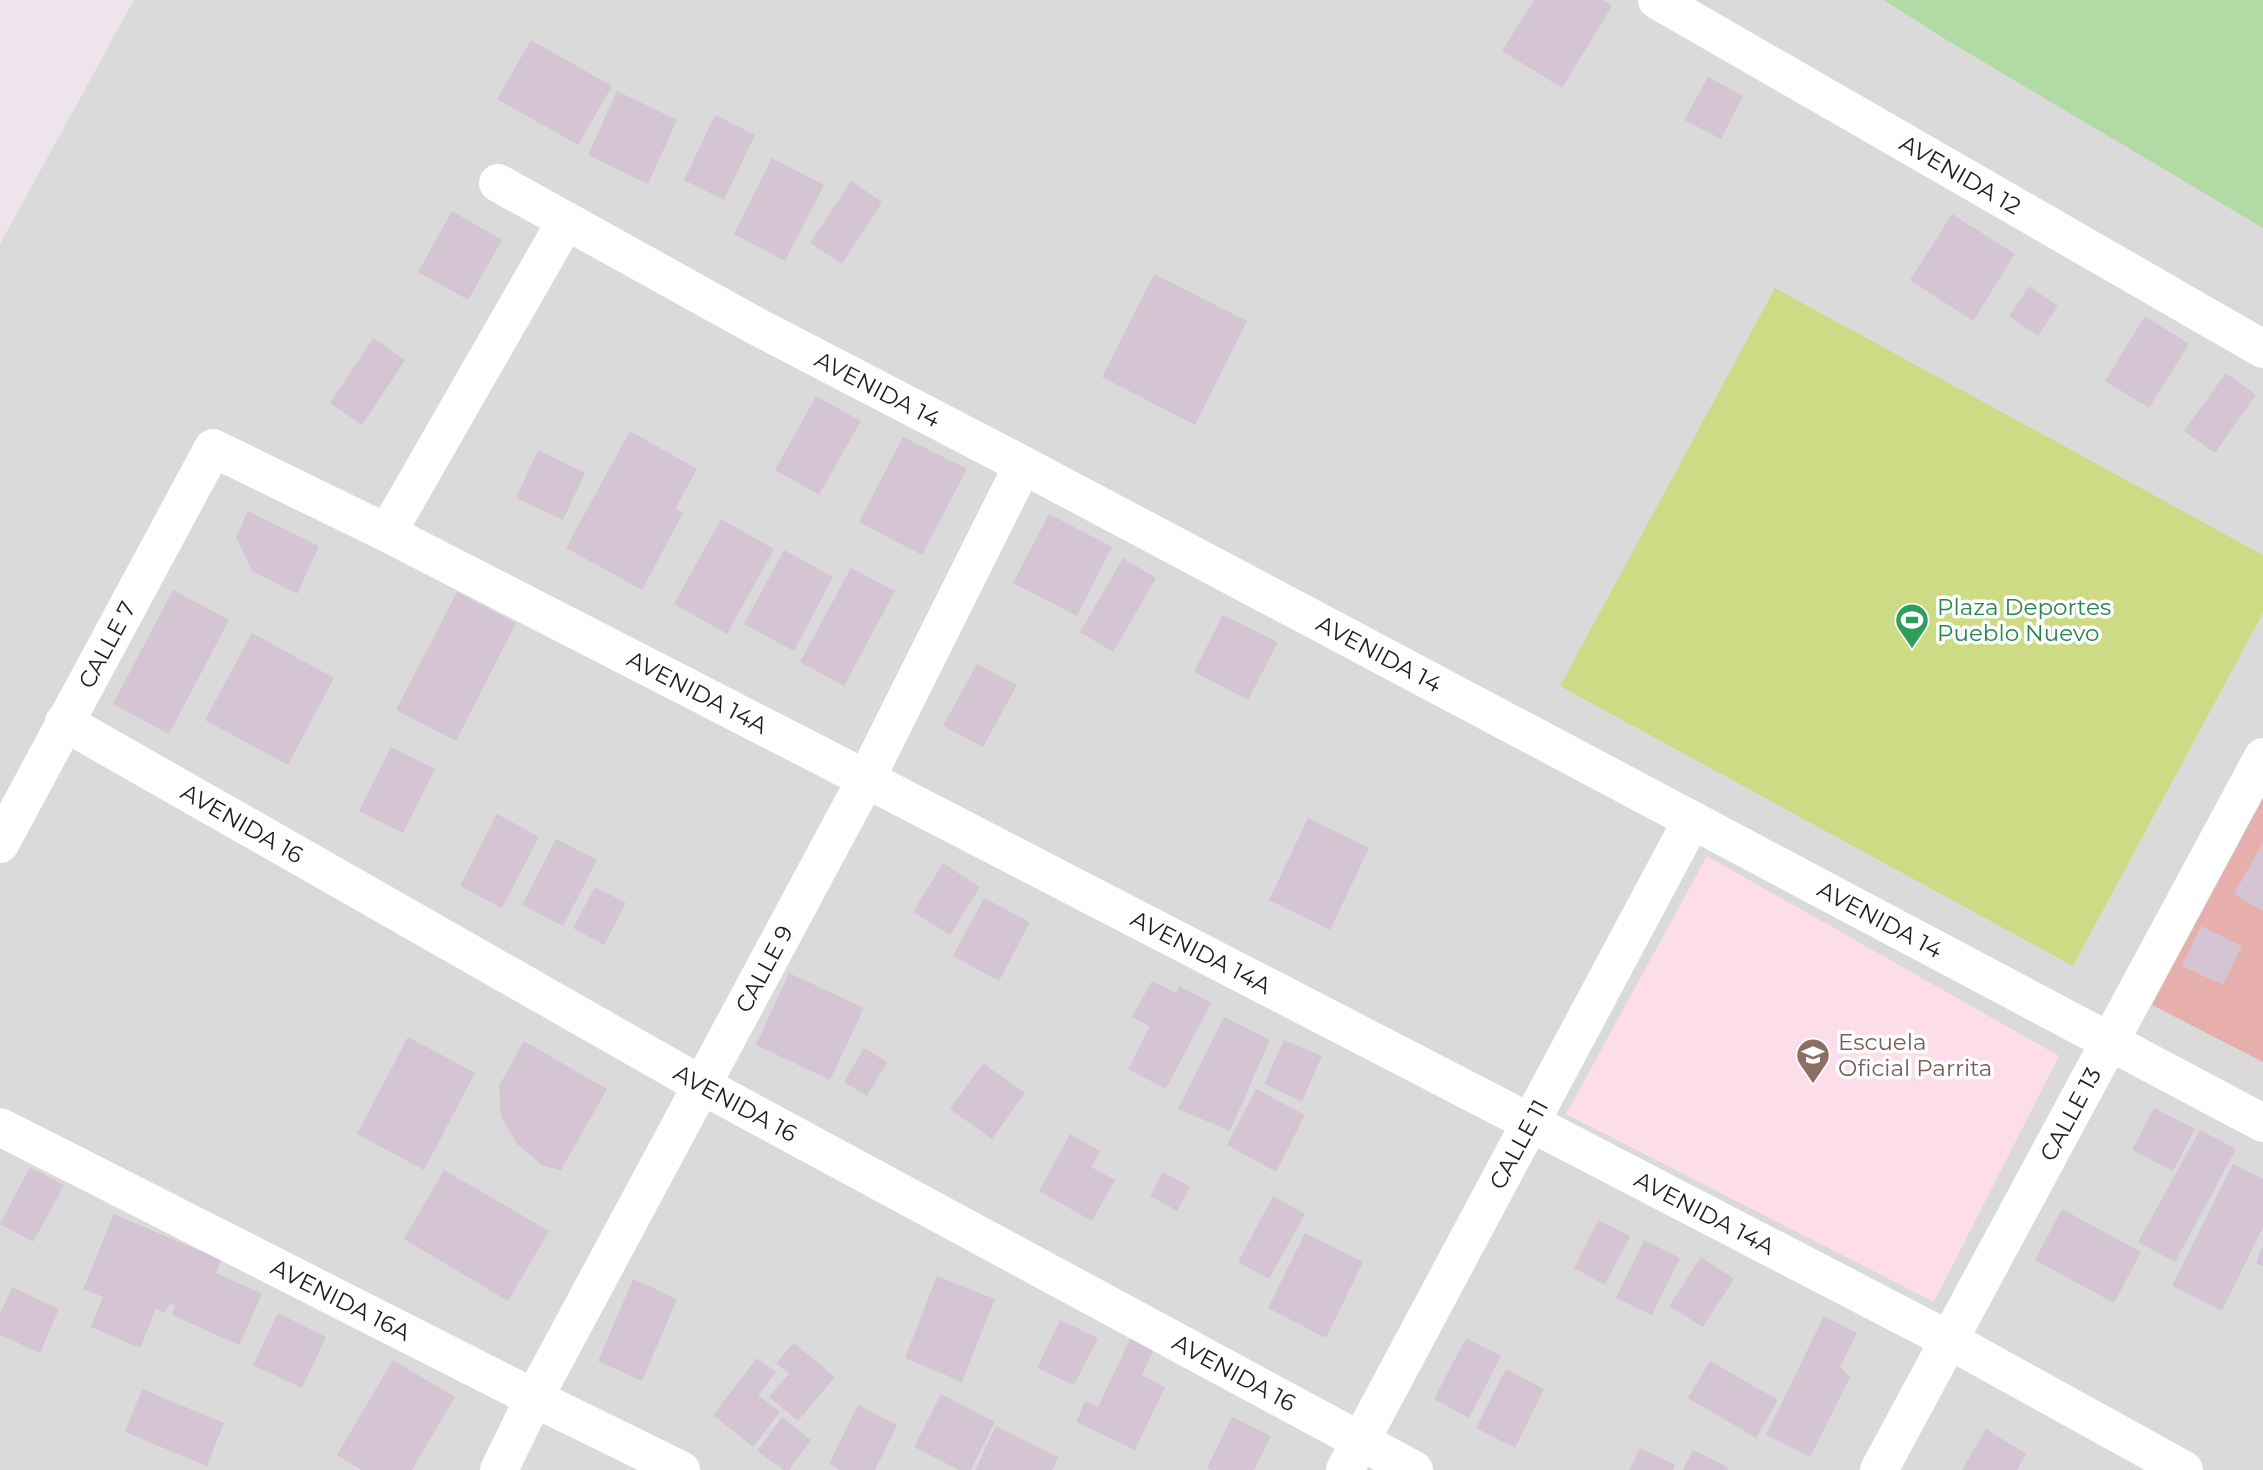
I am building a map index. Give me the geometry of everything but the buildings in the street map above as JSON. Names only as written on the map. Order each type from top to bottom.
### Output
[{"type":"street","name":"AVENIDA 12","points":[[1657,0],[2263,349]]},
{"type":"street","name":"AVENIDA 14","points":[[498,183],[754,325],[2263,1123]]},
{"type":"street","points":[[387,533],[566,221]]},
{"type":"street","name":"AVENIDA 14A","points":[[213,448],[387,533],[1529,1122],[1947,1339],[2183,1470]]},
{"type":"street","name":"CALLE 7","points":[[0,844],[213,448]]},
{"type":"street","name":"CALLE 9","points":[[499,1470],[534,1398],[866,779],[1023,465]]},
{"type":"street","name":"AVENIDA 16","points":[[64,722],[1352,1456],[1414,1470]]},
{"type":"street","name":"CALLE 13","points":[[1878,1470],[2263,757]]},
{"type":"street","name":"CALLE 11","points":[[1352,1456],[1692,820]]},
{"type":"street","name":"AVENIDA 16A","points":[[0,1127],[681,1470]]},
{"type":"shaded area","points":[[134,0],[2263,0],[2263,1470],[0,1470],[0,244]]},
{"type":"shaded area","points":[[1884,0],[2263,0],[2263,228],[1945,39]]},
{"type":"shaded area","name":"Plaza Deportes Pueblo Nuevo","points":[[1775,288],[2263,555],[2263,613],[2073,966],[1560,686]]},
{"type":"shaded area","points":[[2263,798],[2263,1062],[2152,1005]]},
{"type":"shaded area","name":"Escuela Oficial Parrita","points":[[1707,856],[2059,1056],[1934,1302],[1566,1114]]},
{"type":"place","name":"Plaza Deportes Pueblo Nuevo","points":[[1912,650]]},
{"type":"place","name":"Escuela Oficial Parrita","points":[[1813,1085]]}]
